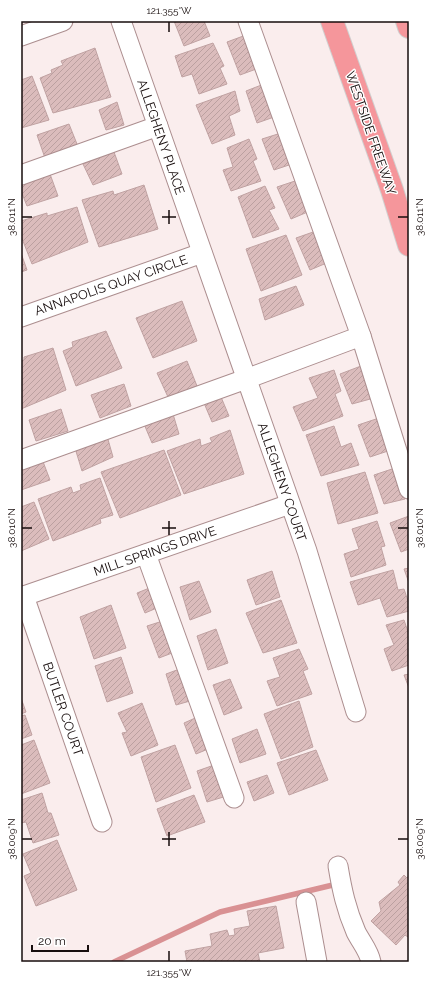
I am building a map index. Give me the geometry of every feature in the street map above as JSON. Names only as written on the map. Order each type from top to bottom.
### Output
[{"type":"highway","name":"WESTSIDE FREEWAY","points":[[332,21],[392,190],[409,245]]},
{"type":"highway","points":[[407,21],[409,27]]},
{"type":"street","points":[[21,36],[64,21]]},
{"type":"street","name":"ALLEGHENY PLACE","points":[[121,21],[202,253]]},
{"type":"street","points":[[248,21],[361,336],[409,490]]},
{"type":"street","points":[[21,175],[158,126]]},
{"type":"street","name":"ANNAPOLIS QUAY CIRCLE","points":[[21,317],[202,253]]},
{"type":"street","name":"ALLEGHENY COURT","points":[[202,253],[307,551],[356,712]]},
{"type":"street","points":[[21,460],[246,380],[361,336]]},
{"type":"street","name":"MILL SPRINGS DRIVE","points":[[22,597],[290,504]]},
{"type":"street","points":[[146,554],[234,798]]},
{"type":"street","name":"BUTLER COURT","points":[[22,597],[102,822]]},
{"type":"street","points":[[338,866],[344,900],[357,933],[370,955],[371,962]]},
{"type":"street","points":[[306,902],[317,962]]},
{"type":"building","points":[[174,21],[204,21],[210,36],[184,46]]},
{"type":"building","points":[[246,35],[259,68],[240,75],[227,42]]},
{"type":"building","points":[[213,43],[224,66],[220,68],[227,84],[199,94],[192,74],[182,77],[175,56]]},
{"type":"building","points":[[95,48],[111,97],[53,113],[40,78],[52,73],[51,70],[63,65],[61,61]]},
{"type":"building","points":[[32,76],[49,120],[21,128],[21,80]]},
{"type":"building","points":[[264,84],[277,116],[257,123],[246,91]]},
{"type":"building","points":[[235,91],[240,111],[229,116],[235,135],[212,144],[196,105]]},
{"type":"building","points":[[117,102],[124,125],[106,130],[99,110]]},
{"type":"building","points":[[69,124],[77,144],[45,158],[37,135]]},
{"type":"building","points":[[281,133],[292,164],[274,170],[262,139]]},
{"type":"building","points":[[249,139],[257,159],[253,161],[261,181],[231,191],[223,170],[233,167],[227,148]]},
{"type":"building","points":[[114,152],[122,174],[93,185],[83,164]]},
{"type":"building","points":[[50,174],[58,196],[27,206],[21,191],[21,185]]},
{"type":"building","points":[[298,180],[310,211],[291,219],[277,187]]},
{"type":"building","points":[[144,185],[158,229],[99,247],[82,200],[113,191],[114,195]]},
{"type":"building","points":[[265,186],[275,208],[269,210],[279,229],[253,238],[238,197]]},
{"type":"building","points":[[77,207],[88,242],[32,264],[21,236],[21,221],[47,213],[47,216]]},
{"type":"building","points":[[316,231],[329,262],[310,270],[296,238]]},
{"type":"building","points":[[286,235],[302,275],[261,291],[246,249]]},
{"type":"building","points":[[21,253],[27,270],[21,272]]},
{"type":"building","points":[[296,286],[304,305],[265,320],[259,299]]},
{"type":"building","points":[[182,301],[197,341],[153,358],[136,318]]},
{"type":"building","points":[[106,331],[122,368],[76,386],[63,351],[73,347],[72,342]]},
{"type":"building","points":[[53,348],[66,390],[21,409],[21,361],[24,360],[24,357]]},
{"type":"building","points":[[187,361],[197,386],[168,397],[157,373]]},
{"type":"building","points":[[361,366],[374,398],[352,404],[340,374]]},
{"type":"building","points":[[334,370],[341,391],[335,394],[343,416],[303,431],[293,407],[318,398],[309,378]]},
{"type":"building","points":[[124,384],[131,406],[100,418],[91,395]]},
{"type":"building","points":[[221,397],[229,416],[212,422],[204,403]]},
{"type":"building","points":[[61,409],[68,431],[36,441],[29,420]]},
{"type":"building","points":[[173,414],[179,434],[152,443],[144,424]]},
{"type":"building","points":[[379,418],[391,450],[370,457],[358,425]]},
{"type":"building","points":[[334,426],[341,447],[351,443],[359,465],[321,476],[306,435]]},
{"type":"building","points":[[230,430],[244,474],[184,494],[167,451],[200,439],[201,446],[212,442],[210,438]]},
{"type":"building","points":[[107,436],[113,457],[82,471],[75,448]]},
{"type":"building","points":[[164,450],[181,495],[120,518],[101,472]]},
{"type":"building","points":[[42,459],[50,480],[21,490],[21,466]]},
{"type":"building","points":[[395,468],[405,499],[384,504],[374,475]]},
{"type":"building","points":[[365,472],[378,513],[338,524],[327,483]]},
{"type":"building","points":[[100,478],[113,515],[100,519],[101,523],[53,541],[38,499],[71,487],[73,493],[81,490],[80,485]]},
{"type":"building","points":[[34,502],[49,539],[21,551],[21,507]]},
{"type":"building","points":[[409,516],[409,549],[401,552],[390,523]]},
{"type":"building","points":[[377,521],[385,546],[381,547],[386,565],[351,577],[344,554],[359,549],[352,529]]},
{"type":"building","points":[[409,568],[409,583],[404,569]]},
{"type":"building","points":[[393,570],[398,590],[404,589],[409,604],[409,611],[387,617],[380,598],[358,605],[350,582]]},
{"type":"building","points":[[272,571],[280,597],[256,605],[247,580]]},
{"type":"building","points":[[199,581],[211,612],[190,620],[180,587]]},
{"type":"building","points":[[157,585],[164,605],[145,613],[137,593]]},
{"type":"building","points":[[281,600],[297,643],[263,653],[246,613]]},
{"type":"building","points":[[111,605],[126,648],[94,659],[80,617]]},
{"type":"building","points":[[169,619],[180,650],[159,658],[147,626]]},
{"type":"building","points":[[404,620],[409,635],[409,665],[392,671],[384,649],[394,645],[386,625]]},
{"type":"building","points":[[216,629],[228,663],[208,670],[197,636]]},
{"type":"building","points":[[299,649],[308,669],[303,671],[312,694],[277,706],[267,681],[280,677],[273,658]]},
{"type":"building","points":[[121,657],[133,693],[107,702],[95,666]]},
{"type":"building","points":[[185,667],[197,699],[176,705],[166,674]]},
{"type":"building","points":[[409,674],[409,688],[404,675]]},
{"type":"building","points":[[230,679],[242,708],[224,715],[213,685]]},
{"type":"building","points":[[21,698],[26,712],[21,714]]},
{"type":"building","points":[[299,701],[313,747],[281,759],[264,714]]},
{"type":"building","points":[[142,703],[158,745],[131,756],[122,733],[127,732],[118,713]]},
{"type":"building","points":[[25,715],[32,735],[21,739],[21,716]]},
{"type":"building","points":[[202,715],[213,747],[196,754],[184,723]]},
{"type":"building","points":[[257,729],[266,754],[240,763],[232,739]]},
{"type":"building","points":[[34,740],[50,783],[21,794],[21,745]]},
{"type":"building","points":[[175,745],[191,788],[156,802],[141,757]]},
{"type":"building","points":[[316,750],[328,780],[289,795],[277,763]]},
{"type":"building","points":[[220,763],[230,795],[207,802],[197,771]]},
{"type":"building","points":[[267,775],[274,793],[254,801],[247,782]]},
{"type":"building","points":[[42,793],[48,813],[51,813],[59,835],[33,843],[26,822],[21,823],[21,800]]},
{"type":"building","points":[[194,795],[205,822],[167,836],[157,809]]},
{"type":"building","points":[[57,840],[77,890],[36,906],[24,876],[31,873],[23,854]]},
{"type":"building","points":[[404,875],[407,878],[409,875],[409,936],[408,937],[405,935],[396,945],[371,921],[381,911],[379,902],[400,885],[398,882]]},
{"type":"building","points":[[276,906],[284,948],[258,953],[260,962],[187,962],[185,951],[212,946],[210,934],[227,930],[229,936],[235,935],[234,929],[250,926],[247,911]]},
{"type":"waterway","points":[[114,962],[220,912],[337,884]]}]
